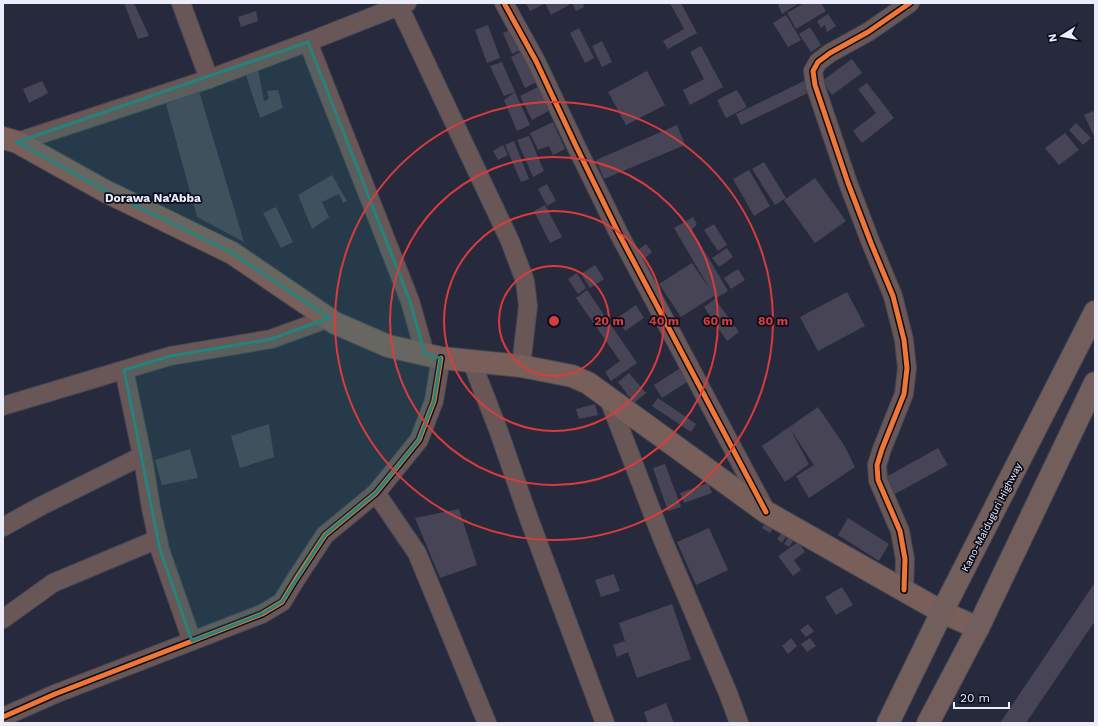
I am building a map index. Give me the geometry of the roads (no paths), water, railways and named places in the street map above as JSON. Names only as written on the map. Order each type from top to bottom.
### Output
[{"type":"highway","name":"Kano-Maiduguri Highway","points":[[888,723],[942,612],[1095,312]]},
{"type":"highway","points":[[928,723],[978,628],[1095,383]]},
{"type":"main road","points":[[10,140],[105,191],[232,253],[335,323],[388,346],[433,356],[521,366],[572,376],[588,383],[766,512],[942,612],[978,628]]},
{"type":"street","points":[[181,3],[209,79]]},
{"type":"street","points":[[504,3],[536,61],[618,232],[766,512]]},
{"type":"street","points":[[904,590],[904,559],[900,531],[878,480],[877,466],[882,449],[904,394],[907,368],[904,340],[893,296],[848,183],[815,85],[812,71],[818,62],[830,53],[868,32],[910,3]]},
{"type":"street","points":[[10,140],[209,79],[403,5],[510,241],[525,280],[528,306],[521,366]]},
{"type":"street","points":[[4,715],[262,614],[282,602],[325,535],[376,493],[419,440],[434,401],[433,356],[308,42]]},
{"type":"street","points":[[3,406],[170,356],[272,339],[329,318]]},
{"type":"street","points":[[471,360],[499,432],[528,516],[605,723]]},
{"type":"street","points":[[124,370],[160,550],[192,641]]},
{"type":"street","points":[[608,397],[662,538],[739,723]]},
{"type":"street","points":[[3,527],[41,506],[142,456]]},
{"type":"street","points":[[376,493],[417,553],[487,723]]},
{"type":"street","points":[[3,619],[53,583],[158,538]]},
{"type":"district","name":"Dorawa Na'Abba","points":[[153,198]]}]
